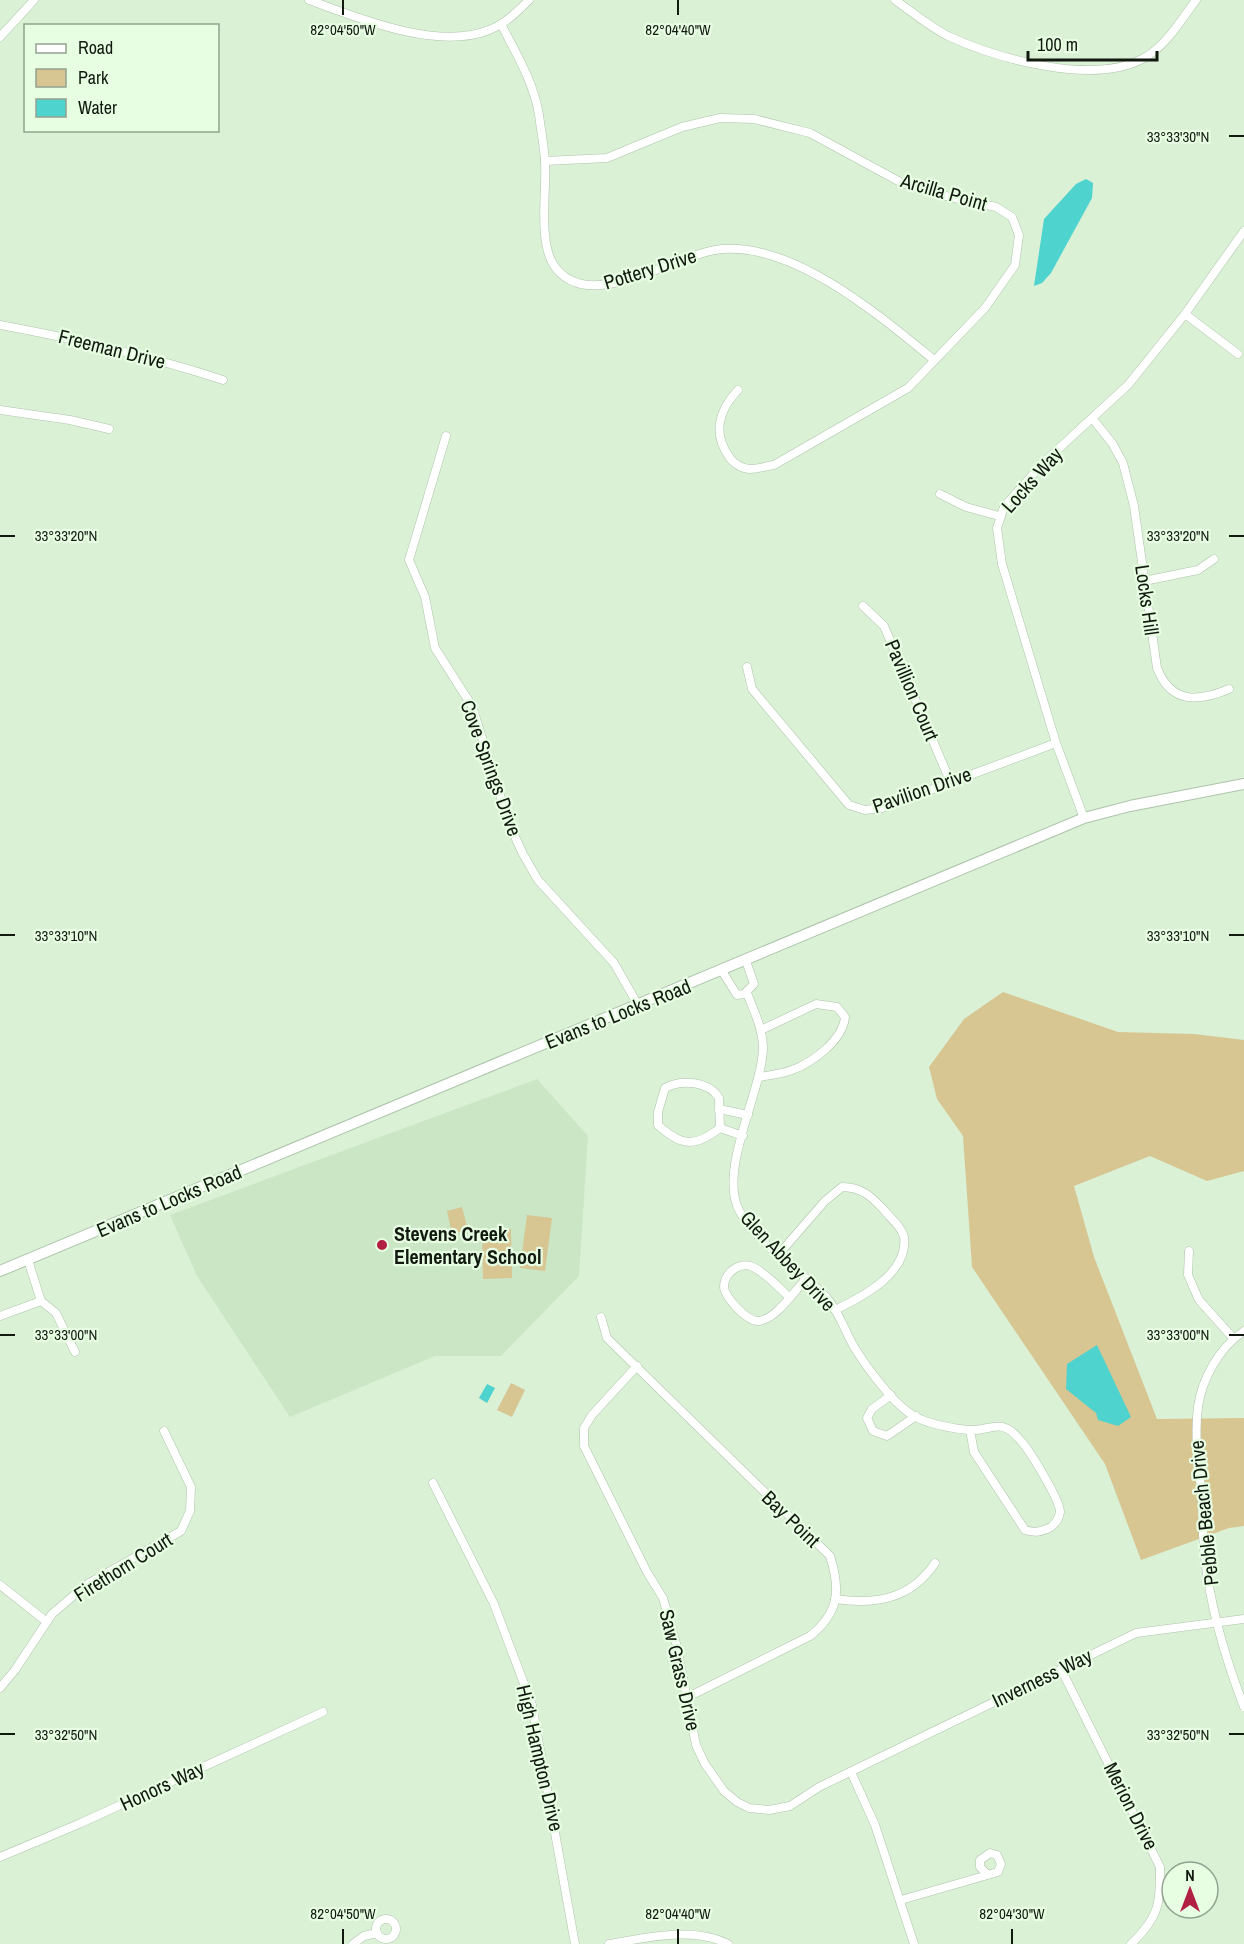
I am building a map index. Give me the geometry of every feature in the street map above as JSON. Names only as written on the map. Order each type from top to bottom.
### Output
[{"type":"street","points":[[0,37],[34,0]]},
{"type":"street","points":[[309,0],[379,25],[415,33],[461,36],[487,31],[501,24],[529,0]]},
{"type":"street","points":[[895,0],[947,36],[1053,68],[1086,71],[1106,70],[1144,58],[1170,35],[1196,0]]},
{"type":"street","name":"Pottery Drive","points":[[501,24],[530,84],[539,112],[545,161],[546,244],[554,264],[567,278],[588,286],[608,286],[698,253],[720,249],[742,249],[779,256],[871,308],[934,360]]},
{"type":"street","name":"Arcilla Point","points":[[545,161],[607,158],[681,127],[720,118],[754,119],[810,133],[902,183],[932,193],[996,207],[1012,217],[1019,235],[1016,265],[984,308],[908,388],[774,465],[749,469],[734,464],[721,446],[719,428],[727,401],[738,390]]},
{"type":"street","name":"Locks Way","points":[[1084,818],[1056,742],[1002,564],[997,540],[999,516],[1004,507],[1043,464],[1128,385],[1185,314],[1244,231]]},
{"type":"street","points":[[1185,314],[1238,354]]},
{"type":"street","name":"Freeman Drive","points":[[0,325],[84,340],[161,359],[223,380]]},
{"type":"street","points":[[0,410],[70,420],[109,429]]},
{"type":"street","name":"Locks Hill","points":[[1092,418],[1112,444],[1123,464],[1134,506],[1157,668],[1162,681],[1181,696],[1199,699],[1229,688]]},
{"type":"street","name":"Cove Springs Drive","points":[[446,436],[409,560],[425,597],[435,648],[472,706],[509,824],[538,880],[614,963],[638,1005]]},
{"type":"street","points":[[940,494],[966,507],[999,516]]},
{"type":"street","points":[[1144,580],[1198,570],[1214,559]]},
{"type":"street","name":"Pavillion Court","points":[[864,606],[884,626],[950,781]]},
{"type":"street","name":"Pavilion Drive","points":[[747,667],[752,688],[849,806],[865,810],[882,808],[1056,742]]},
{"type":"street","name":"Evans to Locks Road","points":[[2,1267],[28,1260],[1084,818],[1130,806],[1244,784]]},
{"type":"street","name":"Glen Abbey Drive","points":[[746,961],[754,984],[747,993],[761,1030],[763,1050],[759,1077],[733,1172],[732,1190],[740,1212],[779,1254],[828,1299],[854,1346],[891,1395],[915,1416],[970,1430],[992,1425],[1009,1429],[1022,1442],[1057,1500],[1060,1512],[1055,1524],[1044,1531],[1025,1530],[974,1452],[970,1430]]},
{"type":"street","points":[[722,971],[732,991],[737,995],[747,993]]},
{"type":"street","points":[[759,1077],[793,1070],[811,1059],[835,1039],[844,1027],[844,1017],[837,1007],[816,1004],[761,1030]]},
{"type":"street","points":[[695,1083],[709,1088],[719,1098],[720,1128],[707,1139],[696,1143],[680,1140],[658,1125],[661,1097],[665,1088],[672,1084],[695,1083]]},
{"type":"street","points":[[719,1109],[748,1115]]},
{"type":"street","points":[[720,1128],[743,1136]]},
{"type":"street","points":[[779,1254],[825,1201],[842,1187],[864,1191],[877,1202],[901,1229],[904,1237],[900,1260],[888,1275],[866,1293],[835,1310]]},
{"type":"street","points":[[1189,1251],[1188,1275],[1199,1300],[1233,1338]]},
{"type":"street","points":[[28,1260],[41,1301],[56,1313],[75,1352]]},
{"type":"street","points":[[789,1297],[755,1268],[745,1264],[737,1266],[727,1276],[724,1286],[726,1294],[749,1319],[758,1321],[770,1317],[789,1297],[806,1279]]},
{"type":"street","points":[[0,1316],[41,1301]]},
{"type":"street","name":"Bay Point","points":[[601,1317],[607,1338],[830,1556],[835,1572],[835,1599],[826,1624],[810,1636],[688,1697]]},
{"type":"street","name":"Pebble Beach Drive","points":[[1244,1331],[1233,1338],[1207,1376],[1198,1405],[1196,1432],[1205,1558],[1229,1668],[1244,1707]]},
{"type":"street","name":"Saw Grass Drive","points":[[637,1366],[592,1415],[584,1428],[584,1446],[591,1465],[663,1598],[688,1697],[696,1745],[705,1764],[724,1791],[737,1803],[749,1808],[769,1810],[790,1806],[819,1787],[851,1772]]},
{"type":"street","points":[[891,1395],[872,1409],[867,1418],[873,1431],[887,1436],[915,1416]]},
{"type":"street","name":"Firethorn Court","points":[[0,1688],[47,1622],[86,1585],[181,1531],[190,1511],[191,1487],[164,1431]]},
{"type":"street","name":"High Hampton Drive","points":[[434,1483],[494,1604],[532,1705],[575,1944]]},
{"type":"street","points":[[835,1599],[859,1602],[882,1600],[904,1592],[925,1579],[936,1563]]},
{"type":"street","points":[[0,1585],[47,1622]]},
{"type":"street","name":"Inverness Way","points":[[851,1772],[1136,1633],[1244,1619]]},
{"type":"street","name":"Merion Drive","points":[[1061,1669],[1160,1867],[1160,1894],[1151,1925],[1131,1944]]},
{"type":"street","name":"Honors Way","points":[[0,1857],[81,1823],[323,1712]]},
{"type":"street","points":[[851,1772],[875,1825],[914,1944]]},
{"type":"street","points":[[901,1900],[987,1874]]},
{"type":"street","points":[[353,1944],[364,1936],[377,1933]]},
{"type":"street","points":[[609,1944],[676,1936],[715,1937],[728,1944]]},
{"type":"shaded area","name":"Stevens Creek Elementary School","points":[[537,1079],[588,1136],[579,1276],[501,1356],[435,1356],[290,1417],[197,1276],[170,1215]]},
{"type":"green space","points":[[1003,992],[1118,1032],[1194,1034],[1244,1040],[1244,1171],[1207,1181],[1150,1156],[1074,1186],[1094,1257],[1157,1419],[1244,1418],[1244,1526],[1229,1528],[1141,1560],[1105,1464],[972,1267],[963,1136],[937,1099],[929,1067],[964,1019]]},
{"type":"green space","points":[[462,1207],[468,1230],[452,1234],[447,1211]]},
{"type":"green space","points":[[527,1215],[552,1218],[545,1271],[520,1268]]},
{"type":"green space","points":[[511,1229],[512,1278],[483,1279],[482,1230]]},
{"type":"green space","points":[[511,1383],[525,1390],[512,1417],[497,1410]]},
{"type":"water","points":[[1086,179],[1093,183],[1092,198],[1051,273],[1042,283],[1034,286],[1044,219],[1076,184]]},
{"type":"water","points":[[1097,1345],[1131,1417],[1118,1426],[1098,1420],[1096,1413],[1066,1389],[1067,1364]]},
{"type":"water","points":[[487,1384],[495,1388],[487,1403],[479,1398]]},
{"type":"place","name":"Stevens Creek Elementary School","points":[[382,1245]]}]
